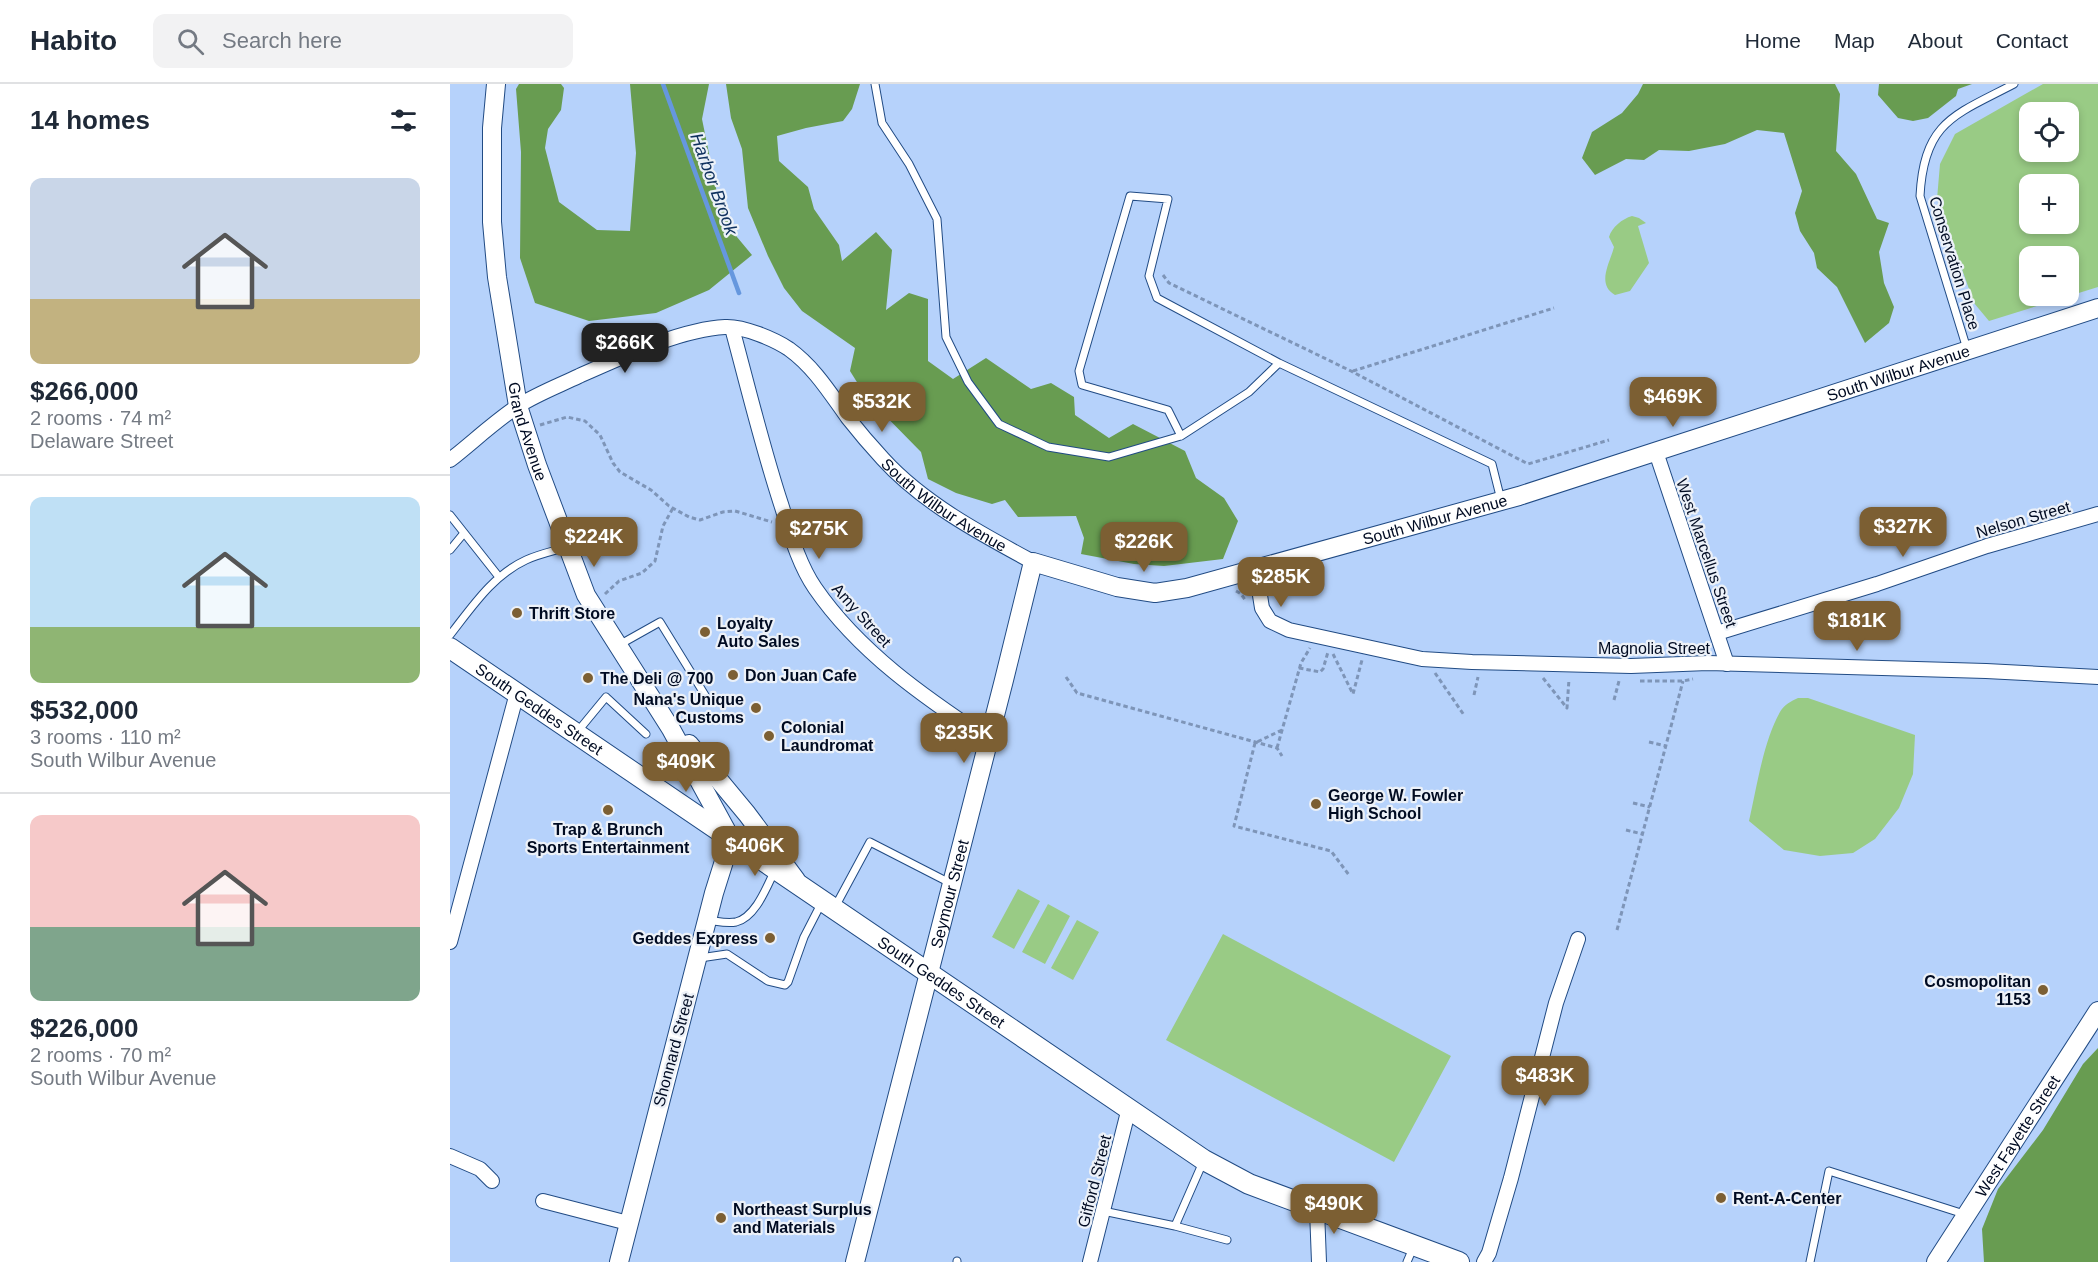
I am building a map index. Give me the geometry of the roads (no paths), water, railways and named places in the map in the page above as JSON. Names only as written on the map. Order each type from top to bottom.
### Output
[{"type":"main road","name":"South Geddes Street","points":[[450,648],[1204,1160],[1249,1184],[1317,1210],[1410,1254],[1460,1262]]},
{"type":"street","name":"Grand Avenue","points":[[496,84],[492,128],[492,222],[497,277],[518,406],[586,596],[671,729],[731,839]]},
{"type":"street","name":"South Wilbur Avenue","points":[[732,328],[776,342],[790,350],[818,375],[849,420],[885,461],[916,489],[978,533],[1033,562],[1117,587],[1155,592],[1187,588],[1256,570],[1309,552],[1501,500],[2098,308]]},
{"type":"street","points":[[450,460],[518,406],[539,394],[630,354],[697,331],[732,328]]},
{"type":"street","name":"Amy Street","points":[[732,328],[794,548],[814,586],[838,618],[882,662],[939,707],[989,740]]},
{"type":"street","name":"West Marcellus Street","points":[[1656,452],[1727,664]]},
{"type":"street","name":"Nelson Street","points":[[1717,633],[1877,584],[1987,546],[2098,514]]},
{"type":"street","name":"Seymour Street","points":[[855,1262],[1033,562]]},
{"type":"street","name":"Magnolia Street","points":[[1256,570],[1262,608],[1270,621],[1289,630],[1422,659],[1620,665],[1727,664],[2098,677]]},
{"type":"street","points":[[450,942],[517,693]]},
{"type":"street","points":[[671,729],[682,736],[747,814],[798,884]]},
{"type":"street","name":"Shonnard Street","points":[[619,1262],[707,920],[731,839]]},
{"type":"street","points":[[1484,1262],[1511,1178],[1556,1003],[1578,939]]},
{"type":"street","name":"West Fayette Street","points":[[1936,1262],[2098,1011]]},
{"type":"street","name":"Gifford Street","points":[[1090,1262],[1129,1108]]},
{"type":"street","points":[[450,1156],[480,1169],[492,1181]]},
{"type":"street","points":[[543,1201],[628,1223]]},
{"type":"street","points":[[1317,1210],[1319,1262]]},
{"type":"lane","points":[[875,84],[882,123],[909,164],[937,219],[946,337],[968,382],[999,424],[1048,447],[1109,457],[1181,436],[1249,392],[1279,363]]},
{"type":"lane","name":"Conservation Place","points":[[1968,351],[1920,196],[1921,170],[1930,143],[1939,130],[1957,114],[2014,84]]},
{"type":"lane","points":[[1181,436],[1168,410],[1082,385],[1079,371],[1130,196],[1168,199],[1149,276],[1157,298],[1279,363],[1491,464],[1501,500]]},
{"type":"lane","points":[[450,515],[500,577]]},
{"type":"lane","points":[[450,550],[464,533]]},
{"type":"lane","points":[[450,634],[478,599],[500,577],[527,560],[567,548]]},
{"type":"lane","points":[[616,646],[660,622],[708,700]]},
{"type":"lane","points":[[576,733],[606,697],[646,734]]},
{"type":"lane","points":[[697,958],[727,954],[768,981],[785,985],[804,937],[829,905],[870,842],[952,884]]},
{"type":"lane","points":[[707,920],[727,923],[738,922],[746,917],[776,869]]},
{"type":"lane","points":[[1175,1226],[1204,1160]]},
{"type":"lane","points":[[1810,1262],[1829,1171],[1966,1215]]},
{"type":"lane","points":[[1103,1211],[1227,1240]]},
{"type":"waterway","name":"Harbor Brook","points":[[663,84],[739,293]]},
{"type":"place","name":"Thrift Store","points":[[517,613]]},
{"type":"place","name":"Loyalty Auto Sales","points":[[705,632]]},
{"type":"place","name":"Don Juan Cafe","points":[[733,675]]},
{"type":"place","name":"The Deli @ 700","points":[[588,678]]},
{"type":"place","name":"Nana's Unique Customs","points":[[756,708]]},
{"type":"place","name":"Colonial Laundromat","points":[[769,736]]},
{"type":"place","name":"George W. Fowler High School","points":[[1316,804]]},
{"type":"place","name":"Trap & Brunch Sports Entertainment","points":[[608,810]]},
{"type":"place","name":"Geddes Express","points":[[770,938]]},
{"type":"place","name":"Cosmopolitan 1153","points":[[2043,990]]},
{"type":"place","name":"Rent-A-Center","points":[[1721,1198]]},
{"type":"place","name":"Northeast Surplus and Materials","points":[[721,1218]]}]
